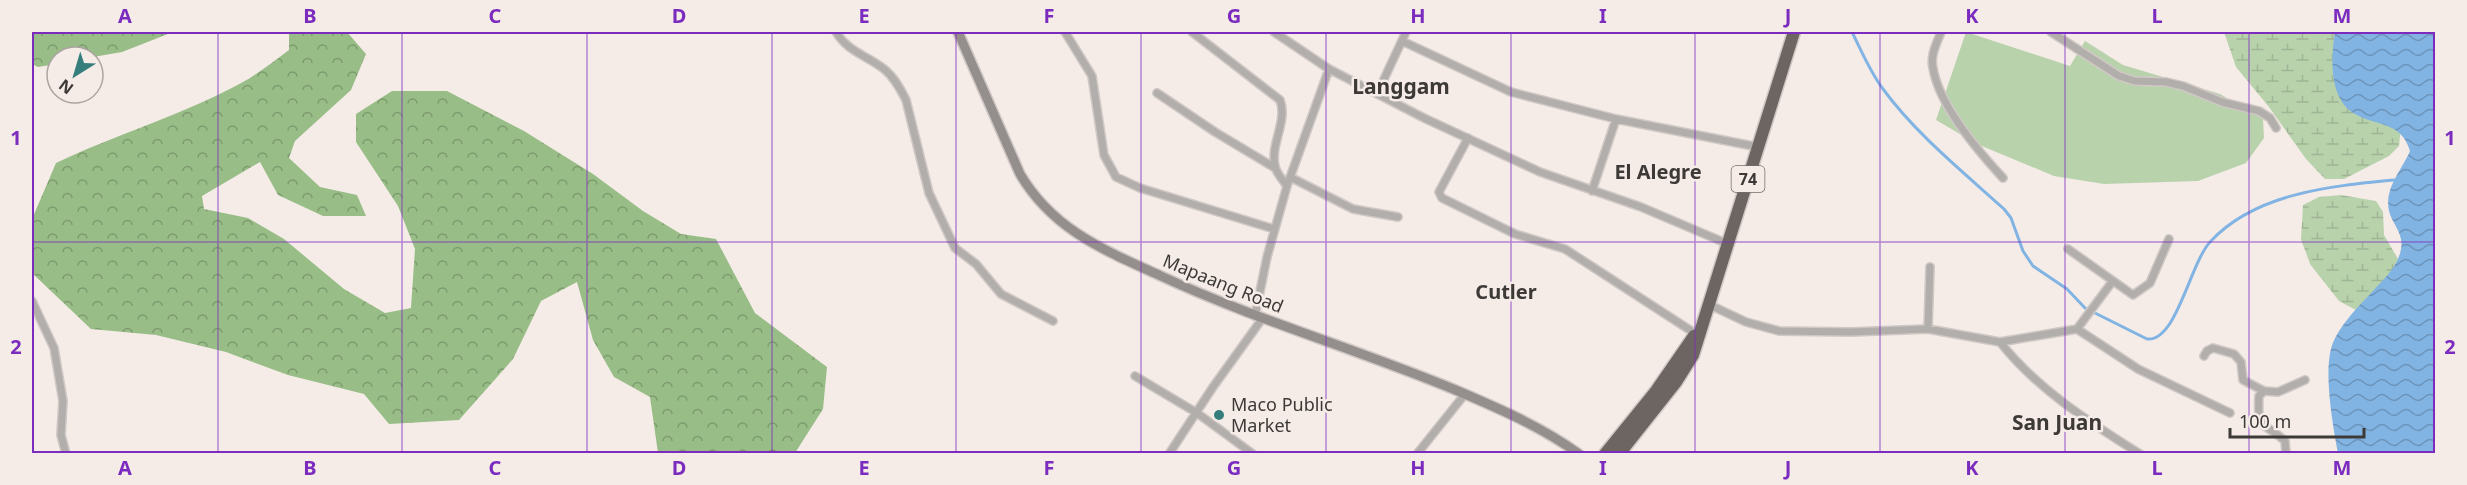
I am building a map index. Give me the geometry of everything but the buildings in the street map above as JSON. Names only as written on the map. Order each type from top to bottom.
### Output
[{"type":"highway","name":"74","points":[[1619,453],[1693,355],[1794,32]]},
{"type":"highway","name":"74","points":[[1605,453],[1656,391],[1699,330]]},
{"type":"street","points":[[836,32],[850,50],[885,69],[906,100],[929,193],[955,248],[961,255],[976,264],[1001,294],[1053,321]]},
{"type":"street","name":"Mapaang Road","points":[[958,32],[1020,174],[1030,191],[1059,222],[1084,240],[1135,265],[1258,318],[1393,365],[1466,394],[1522,420],[1579,453]]},
{"type":"street","points":[[1065,32],[1092,76],[1104,155],[1116,177],[1140,188],[1274,229]]},
{"type":"street","points":[[1191,32],[1280,100],[1282,114],[1275,151],[1275,168]]},
{"type":"street","points":[[1274,32],[1329,69],[1468,138],[1540,171],[1641,207],[1728,244]]},
{"type":"street","points":[[1377,94],[1407,32]]},
{"type":"street","points":[[1941,32],[1933,51],[1932,67],[1940,88],[1959,123],[1980,153],[2003,178]]},
{"type":"street","points":[[2051,32],[2119,76],[2135,81],[2156,81],[2182,86],[2222,102],[2259,111],[2270,118],[2276,128]]},
{"type":"street","points":[[1402,41],[1511,92],[1616,119],[1758,147]]},
{"type":"street","points":[[1170,453],[1258,318],[1274,229],[1329,69]]},
{"type":"street","points":[[1157,93],[1215,132],[1275,168],[1287,186]]},
{"type":"street","points":[[1592,191],[1616,119]]},
{"type":"street","points":[[1468,138],[1439,192],[1442,198],[1515,234],[1564,249],[1699,330]]},
{"type":"street","points":[[1290,177],[1353,209],[1398,217]]},
{"type":"street","points":[[2068,249],[2131,295],[2140,292],[2150,283],[2157,272],[2169,239]]},
{"type":"street","points":[[1928,329],[1930,267]]},
{"type":"street","points":[[1710,305],[1746,322],[1779,331],[1851,332],[1928,329],[2000,342],[2077,329],[2112,282]]},
{"type":"street","points":[[32,302],[54,348],[63,401],[61,435],[66,453]]},
{"type":"street","points":[[2077,329],[2130,365],[2230,412]]},
{"type":"street","points":[[2000,342],[2022,369],[2040,384],[2107,433],[2140,453]]},
{"type":"street","points":[[2204,356],[2210,348],[2234,354],[2241,362],[2243,380],[2264,391],[2278,392],[2305,380]]},
{"type":"street","points":[[1135,376],[1197,413],[1253,453]]},
{"type":"street","points":[[2264,391],[2259,399],[2259,421],[2262,426],[2285,441],[2286,453]]},
{"type":"street","points":[[1417,453],[1466,394]]},
{"type":"green space","points":[[32,32],[173,32],[122,52],[105,55],[105,45],[45,45],[45,66],[38,67],[32,64]]},
{"type":"green space","points":[[286,32],[347,32],[366,54],[351,90],[295,141],[289,158],[320,187],[357,195],[366,216],[323,216],[278,195],[260,162],[202,196],[204,209],[248,218],[284,239],[344,289],[385,313],[411,308],[415,249],[398,206],[356,142],[356,114],[392,91],[447,91],[524,131],[593,174],[643,211],[681,234],[716,239],[755,313],[827,367],[823,409],[795,453],[658,453],[650,397],[614,377],[593,340],[577,282],[541,301],[513,359],[459,420],[389,424],[364,394],[288,375],[226,352],[156,335],[91,329],[32,273],[32,219],[56,163],[197,104],[243,82],[289,50],[289,33]]},
{"type":"green space","points":[[1966,32],[2070,66],[2085,41],[2123,65],[2220,94],[2263,119],[2264,138],[2246,163],[2198,181],[2104,184],[2054,176],[1977,144],[1936,120]]},
{"type":"green space","points":[[2224,32],[2348,32],[2404,96],[2399,146],[2389,156],[2344,179],[2325,179],[2306,159],[2269,107],[2236,67]]},
{"type":"green space","points":[[2341,195],[2376,201],[2383,212],[2384,235],[2401,264],[2372,310],[2356,310],[2339,301],[2310,264],[2301,239],[2303,205],[2319,197]]},
{"type":"water","points":[[2335,32],[2435,32],[2435,453],[2338,453],[2328,373],[2331,349],[2342,326],[2397,262],[2401,249],[2401,238],[2389,211],[2388,203],[2391,187],[2410,151],[2401,134],[2388,126],[2355,114],[2340,98],[2332,65]]},
{"type":"waterway","points":[[1852,32],[1874,75],[1896,106],[1925,137],[2011,218],[2023,251],[2033,266],[2067,289],[2085,308],[2147,339],[2158,337],[2167,328],[2203,251],[2229,225],[2272,202],[2296,195],[2345,185],[2394,180]]},
{"type":"place","name":"Maco Public Market","points":[[1219,415]]},
{"type":"district","name":"Langgam","points":[[1401,87]]},
{"type":"district","name":"El Alegre","points":[[1658,172]]},
{"type":"district","name":"Cutler","points":[[1506,292]]},
{"type":"district","name":"San Juan","points":[[2057,423]]}]
